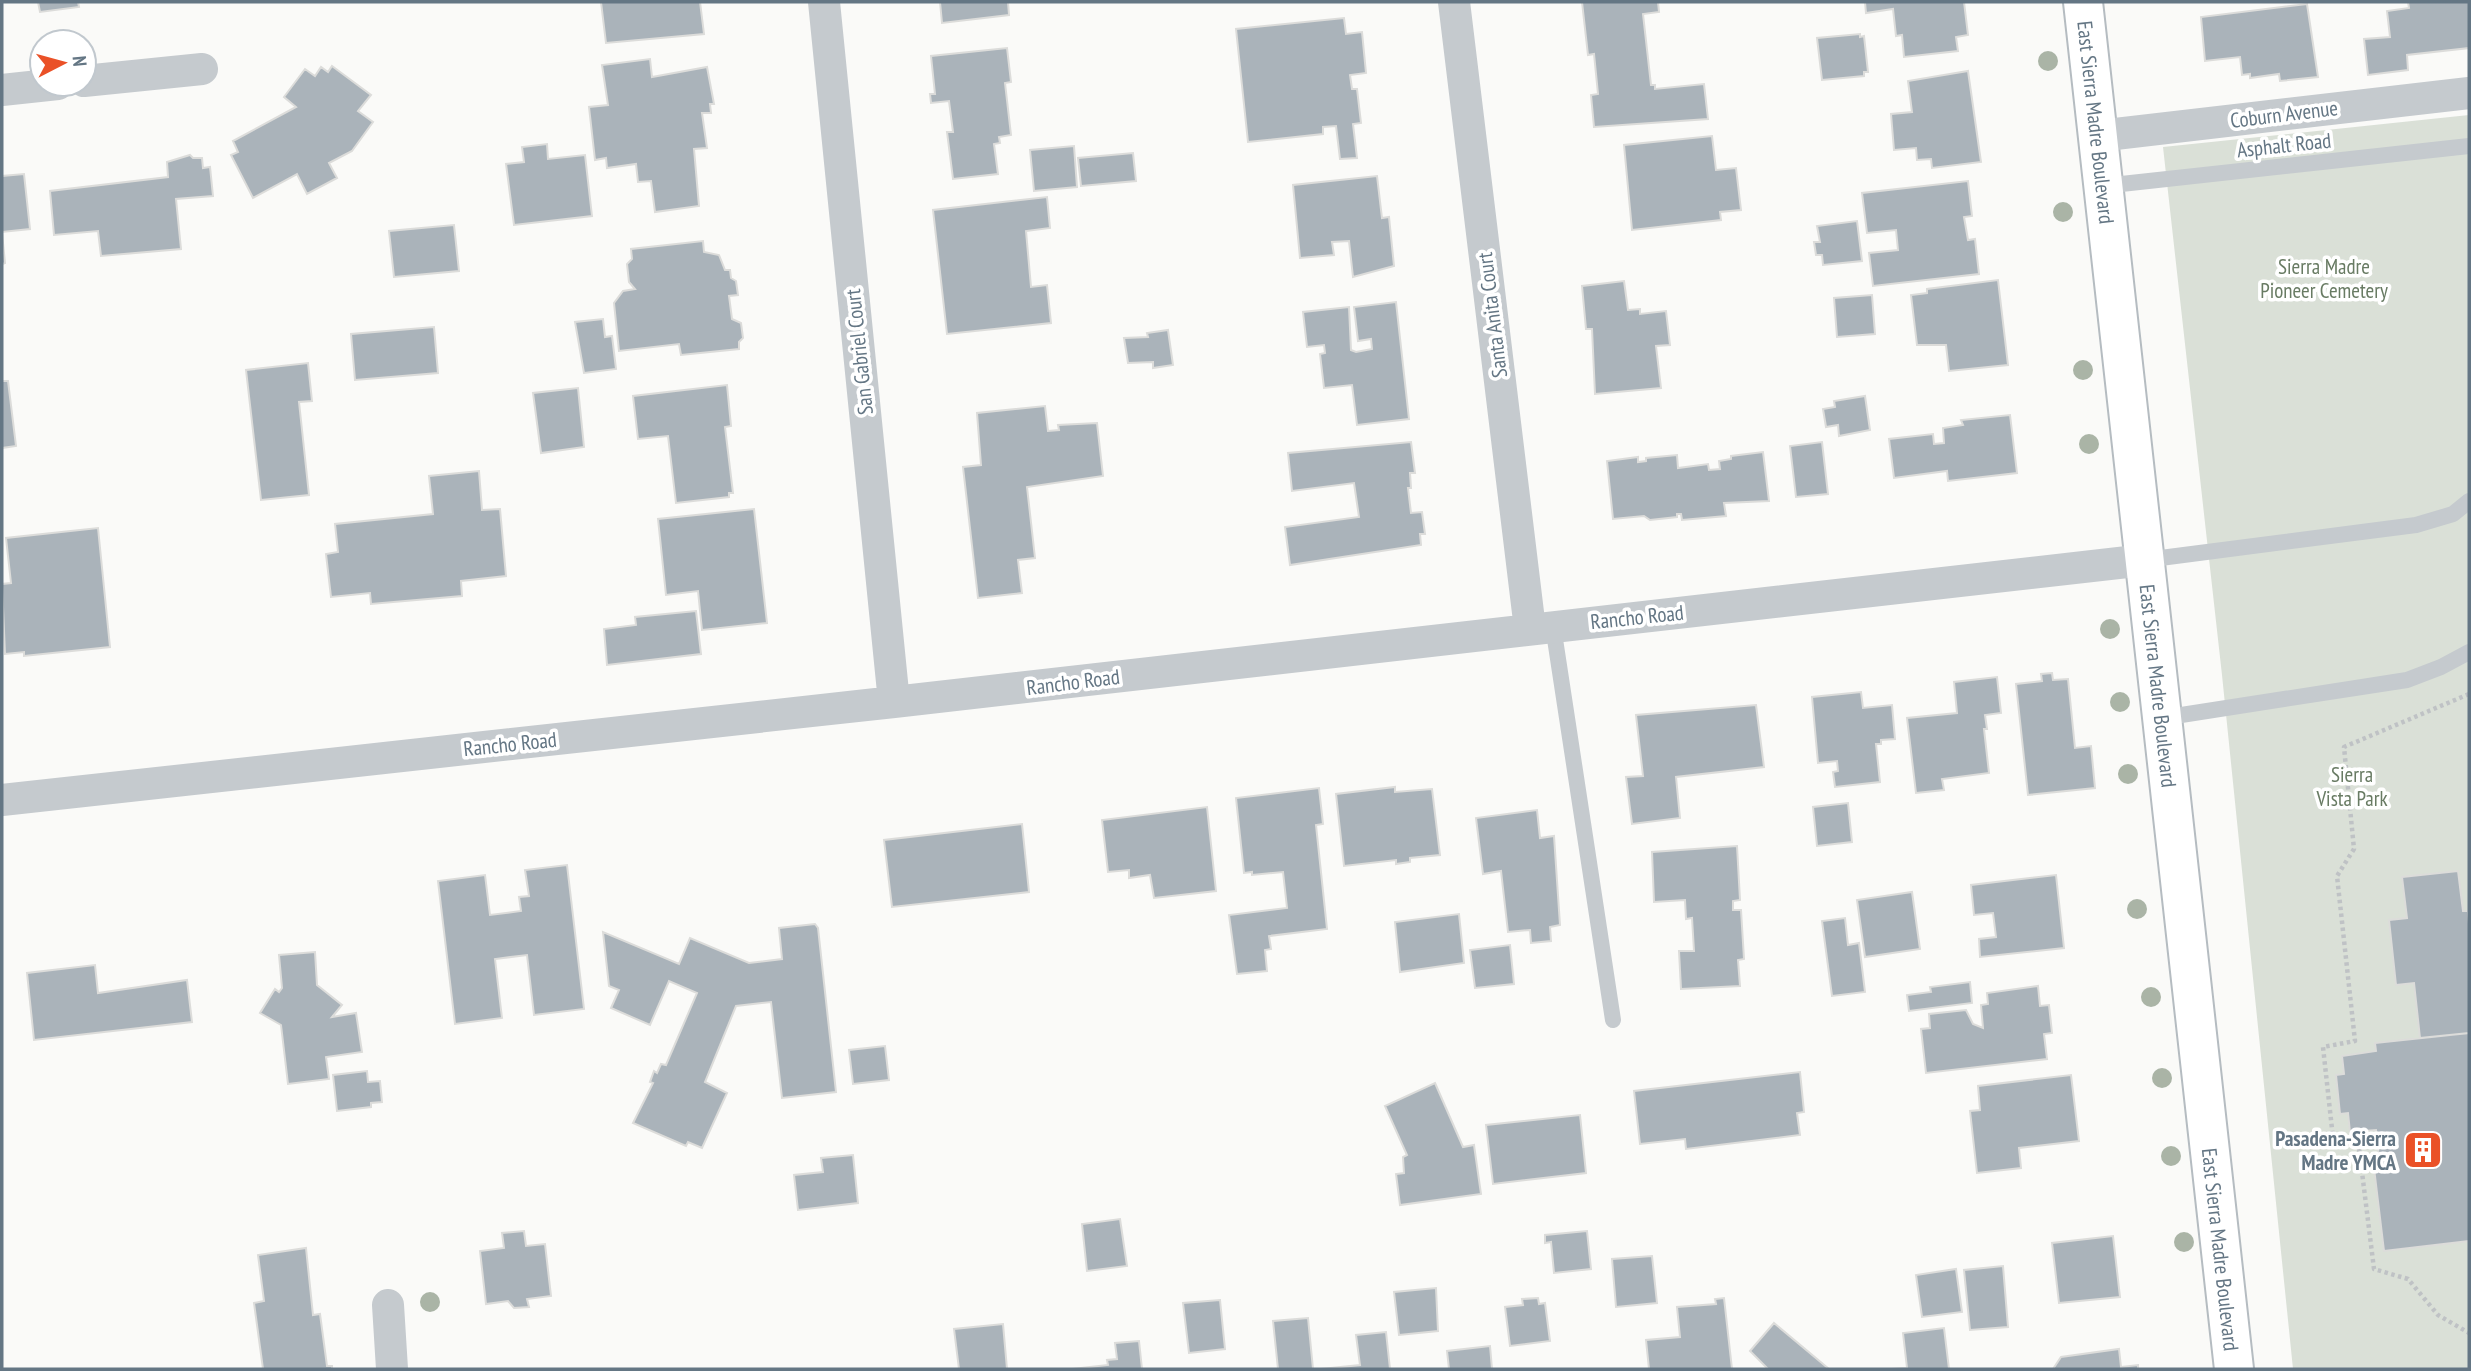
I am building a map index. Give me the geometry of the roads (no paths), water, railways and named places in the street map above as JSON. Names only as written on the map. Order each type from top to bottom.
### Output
[{"type":"street","name":"San Gabriel Court","points":[[824,2],[894,702]]},
{"type":"street","name":"Santa Anita Court","points":[[1454,2],[1542,627]]},
{"type":"street","name":"East Sierra Madre Boulevard","points":[[2083,2],[2234,1369]]},
{"type":"street","points":[[98,80],[202,69]]},
{"type":"street","points":[[2,90],[28,87]]},
{"type":"street","name":"Coburn Avenue","points":[[2098,136],[2469,93]]},
{"type":"street","name":"Rancho Road","points":[[2,800],[2145,560]]},
{"type":"street","points":[[388,1305],[393,1369]]},
{"type":"lane","name":"Asphalt Road","points":[[2103,186],[2469,146]]},
{"type":"lane","points":[[2145,560],[2416,525],[2453,514],[2469,501]]},
{"type":"lane","points":[[1542,627],[1613,1020]]},
{"type":"lane","points":[[2162,718],[2407,680],[2441,667],[2469,652]]},
{"type":"place","name":"Pasadena-Sierra Madre YMCA","points":[[2423,1150]]},
{"type":"park label","name":"Sierra Madre Pioneer Cemetery","points":[[2324,278]]},
{"type":"park label","name":"Sierra Vista Park","points":[[2352,786]]}]
